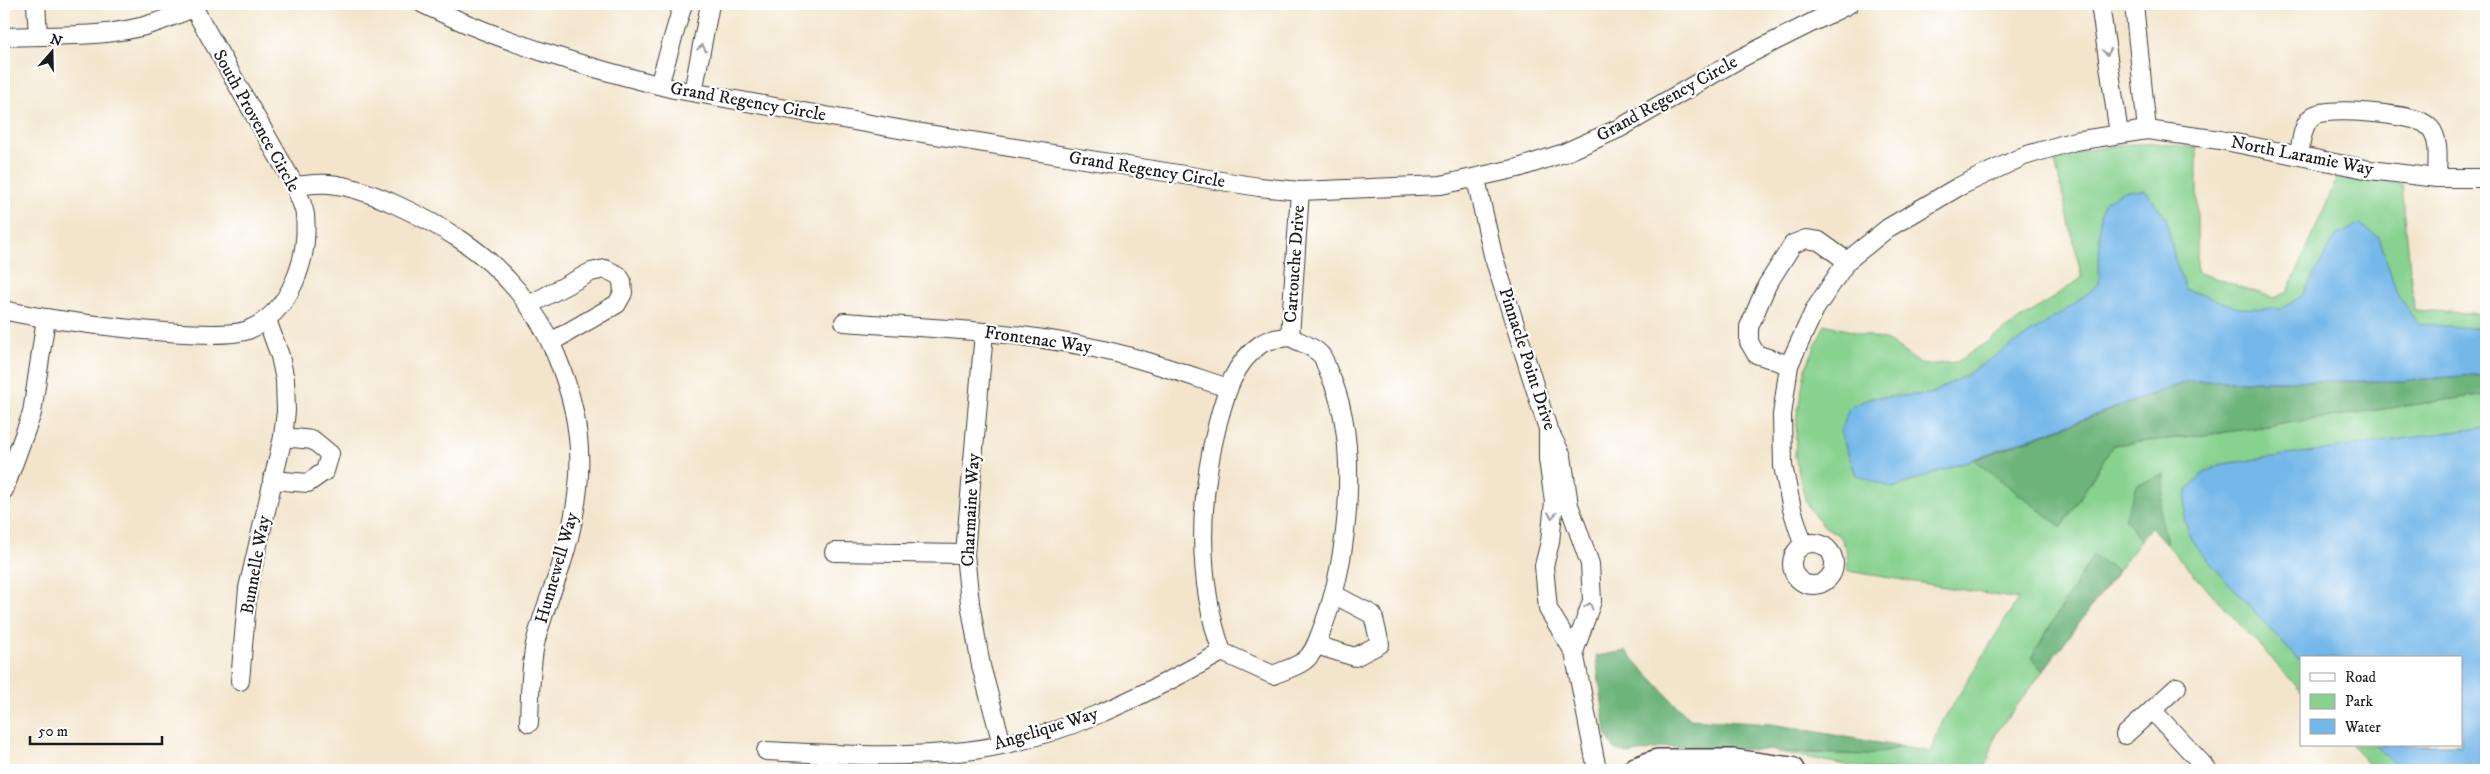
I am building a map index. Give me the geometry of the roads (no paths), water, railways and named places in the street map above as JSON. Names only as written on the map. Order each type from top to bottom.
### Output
[{"type":"street","points":[[36,4],[38,35]]},
{"type":"street","name":"Grand Regency Circle","points":[[423,4],[487,32],[543,52],[609,73],[659,85],[1140,170],[1300,191],[1440,185],[1476,179],[1564,153],[1620,128],[1739,59],[1849,4]]},
{"type":"street","points":[[659,85],[683,4]]},
{"type":"street","points":[[693,92],[710,4]]},
{"type":"street","points":[[2100,4],[2119,134]]},
{"type":"street","points":[[2134,4],[2147,130]]},
{"type":"street","points":[[4,37],[38,35],[85,36],[130,31],[160,22],[195,6]]},
{"type":"street","name":"South Provence Circle","points":[[4,310],[46,318],[170,332],[224,334],[247,331],[268,320],[283,302],[296,278],[302,260],[305,214],[295,186],[195,6]]},
{"type":"street","points":[[2299,155],[2305,128],[2312,116],[2326,111],[2379,113],[2423,122],[2433,131],[2437,147],[2437,178]]},
{"type":"street","name":"North Laramie Way","points":[[1803,544],[1792,509],[1783,466],[1782,415],[1789,365],[1815,309],[1847,261],[1888,228],[1958,187],[2024,156],[2075,141],[2147,130],[2220,140],[2370,170],[2437,178],[2486,178]]},
{"type":"street","name":"Pinnacle Point Drive","points":[[1476,179],[1493,255],[1548,429],[1562,456],[1570,505],[1579,537],[1590,564],[1592,601],[1574,652]]},
{"type":"street","name":"Hunnewell Way","points":[[295,186],[329,184],[348,188],[378,198],[445,230],[492,264],[529,305],[551,342],[570,390],[576,417],[581,464],[571,531],[535,644],[531,669],[529,724]]},
{"type":"street","name":"Cartouche Drive","points":[[1290,336],[1300,191]]},
{"type":"street","points":[[1789,365],[1756,354],[1749,342],[1749,327],[1767,286],[1792,244],[1806,239],[1819,241],[1847,261]]},
{"type":"street","points":[[529,305],[598,269],[612,271],[622,281],[623,293],[617,304],[551,342]]},
{"type":"street","points":[[4,490],[32,413],[46,318]]},
{"type":"street","name":"Bunnelle Way","points":[[240,681],[248,588],[283,437],[286,411],[285,380],[280,356],[268,320]]},
{"type":"street","name":"Frontenac Way","points":[[844,322],[984,332],[1091,347],[1228,388]]},
{"type":"street","name":"Charmaine Way","points":[[984,332],[966,554],[970,603],[981,666],[1002,744]]},
{"type":"street","points":[[1290,336],[1320,354],[1335,383],[1342,414],[1347,451],[1348,482],[1343,548],[1333,594],[1316,645],[1304,661],[1273,675],[1222,652],[1215,632],[1206,576],[1204,510],[1209,459],[1228,388],[1241,361],[1262,342],[1290,336]]},
{"type":"street","points":[[1548,429],[1548,459],[1554,502],[1550,542],[1544,566],[1548,609],[1574,652],[1597,770]]},
{"type":"street","points":[[272,480],[308,483],[325,471],[330,454],[313,440],[283,437]]},
{"type":"street","points":[[1550,542],[1579,537]]},
{"type":"street","points":[[834,552],[966,554]]},
{"type":"street","points":[[1316,645],[1355,657],[1380,644],[1373,615],[1333,594]]},
{"type":"street","name":"Angelique Way","points":[[766,751],[885,757],[967,751],[1002,744],[1090,718],[1131,700],[1222,652]]},
{"type":"street","points":[[2125,735],[2177,687]]},
{"type":"street","points":[[2152,710],[2208,770]]},
{"type":"street","points":[[1636,770],[1658,762],[1733,762],[1791,770]]},
{"type":"water","points":[[2145,190],[2166,218],[2175,259],[2185,289],[2239,308],[2280,309],[2302,296],[2336,236],[2360,224],[2379,237],[2398,296],[2418,324],[2486,329],[2486,374],[2400,381],[2189,381],[1893,488],[1856,475],[1840,431],[1849,408],[1870,398],[1930,394],[1966,375],[2069,308],[2099,284],[2100,214],[2105,201],[2124,191]]},
{"type":"water","points":[[2486,427],[2486,770],[2399,770],[2377,746],[2462,746],[2462,656],[2300,656],[2300,662],[2195,546],[2184,519],[2187,490],[2204,472],[2223,464]]}]
